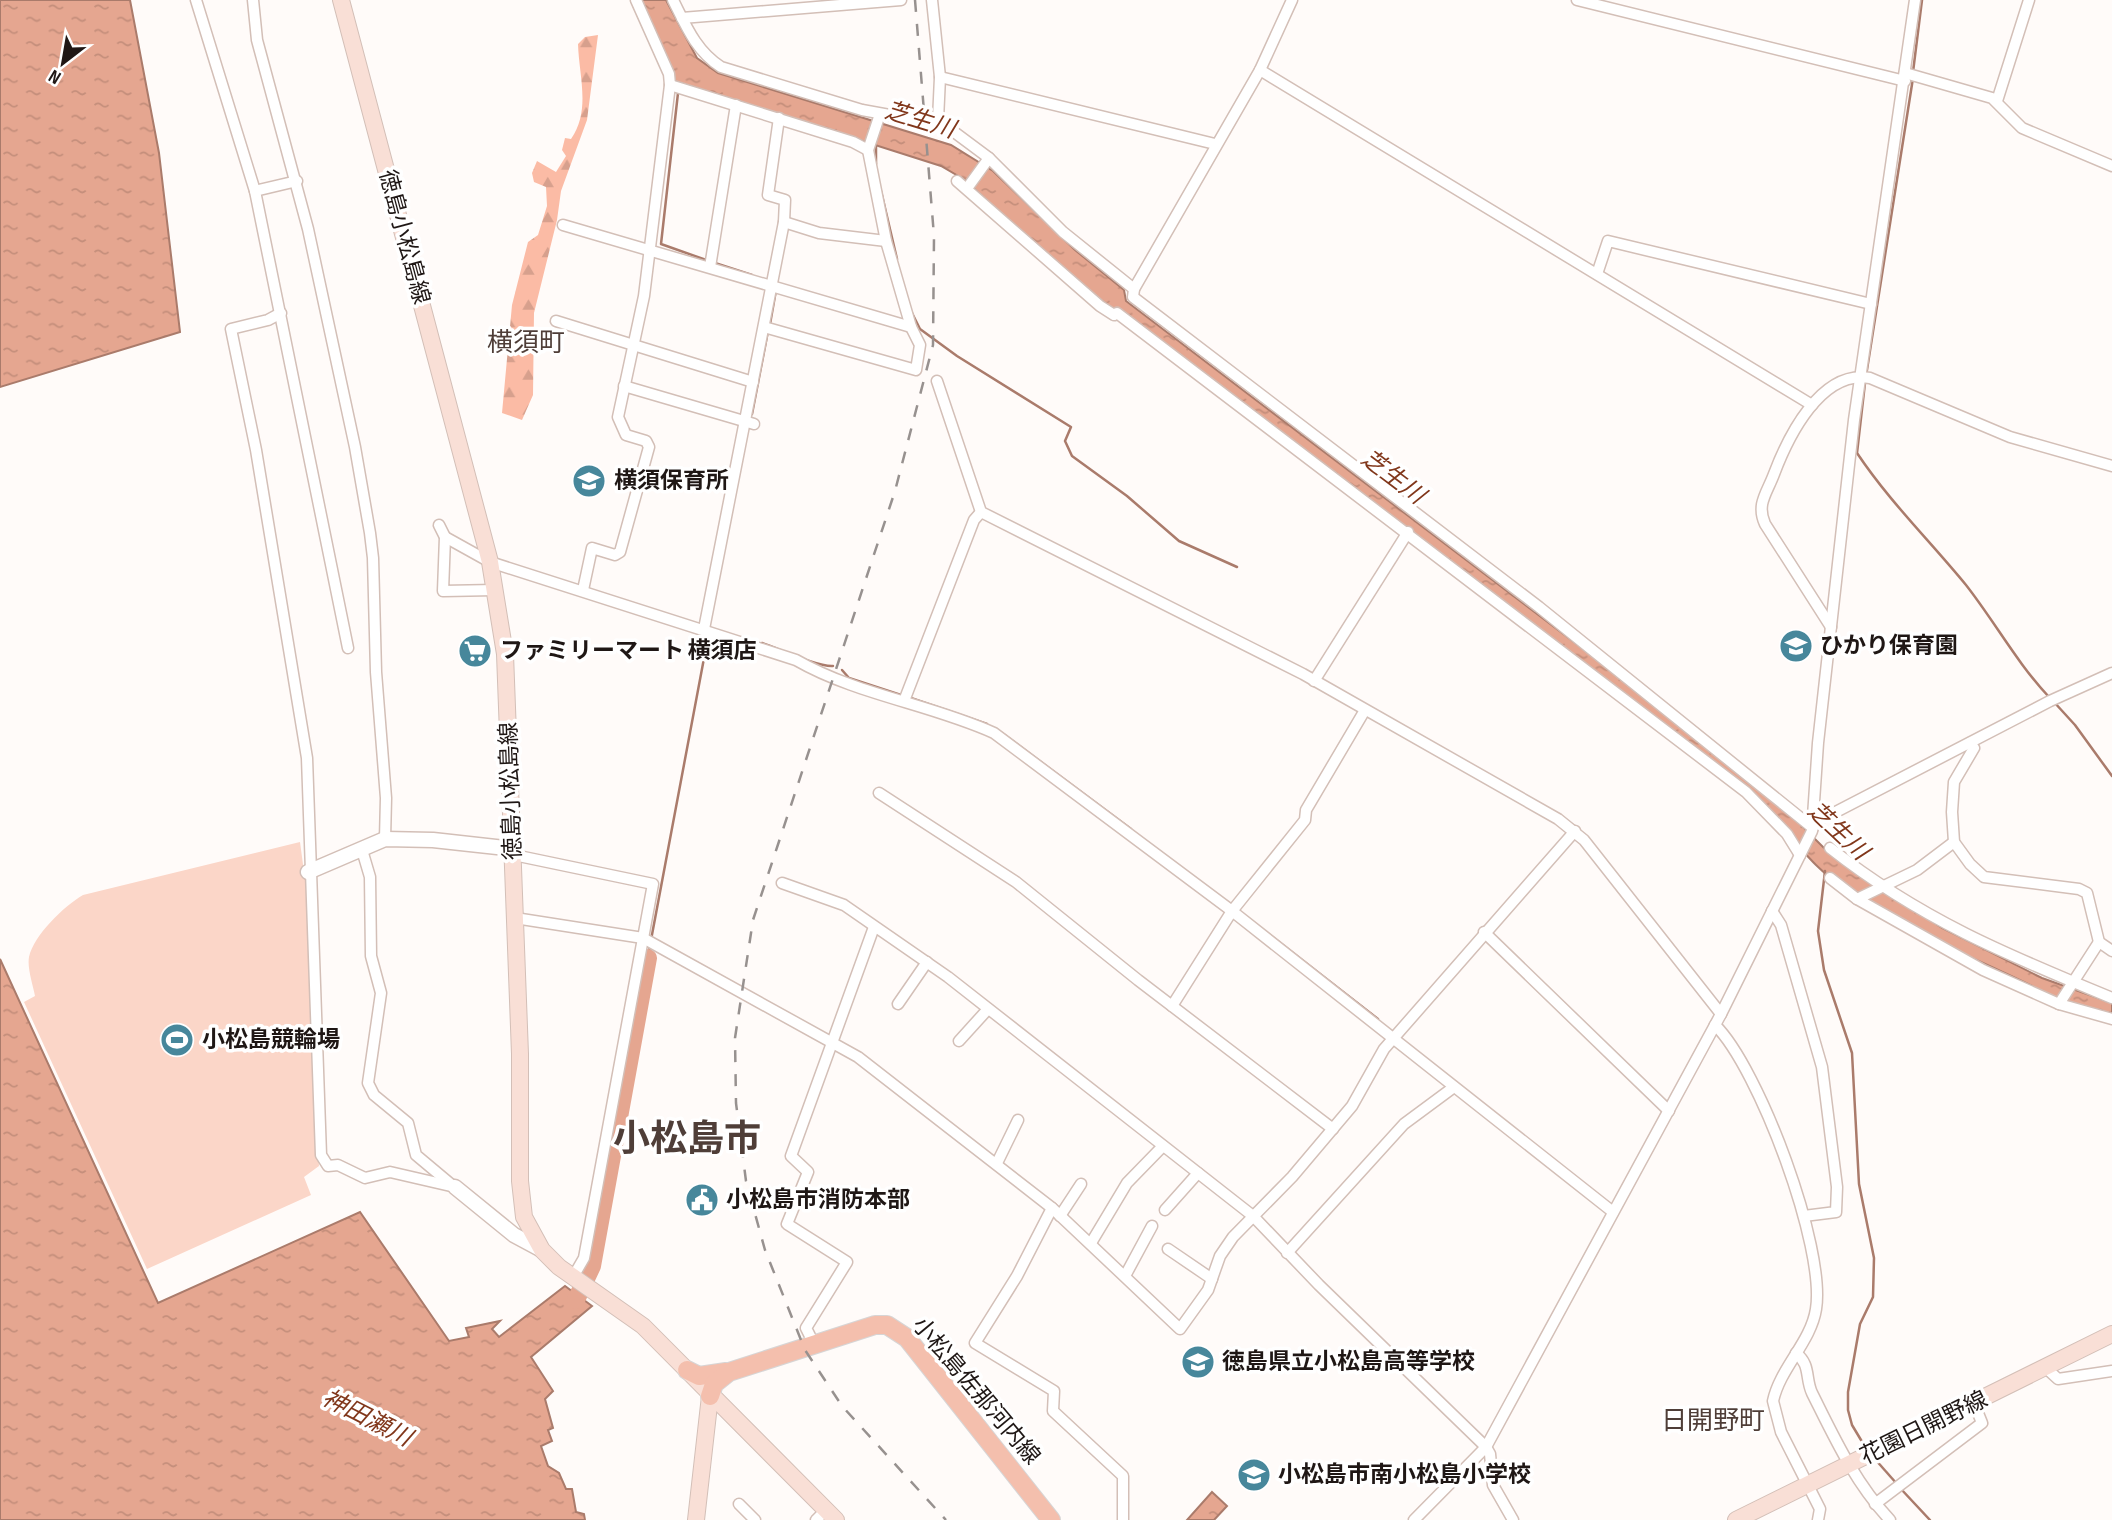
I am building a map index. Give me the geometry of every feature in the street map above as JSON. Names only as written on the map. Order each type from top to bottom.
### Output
[{"type":"main road","name":"徳島小松島線","points":[[341,0],[490,562],[505,654],[520,1054],[520,1181],[524,1217],[542,1250],[574,1278],[643,1326],[826,1517]]},
{"type":"main road","name":"小松島佐那河内線","points":[[687,1370],[709,1376],[816,1346],[874,1325],[898,1330],[1051,1520]]},
{"type":"main road","name":"花園日開野線","points":[[1736,1520],[2112,1334]]},
{"type":"main road","points":[[696,1520],[710,1396],[714,1384],[729,1372]]},
{"type":"main road","points":[[704,1443],[717,1427],[724,1425],[749,1435]]},
{"type":"street","points":[[196,0],[255,191],[348,648]]},
{"type":"street","points":[[253,0],[263,63],[297,181],[355,447],[373,558],[376,672],[386,798],[385,839]]},
{"type":"street","points":[[583,590],[592,548],[615,555],[620,552],[649,447],[646,441],[626,435],[618,417],[651,249],[676,87],[636,0]]},
{"type":"street","points":[[673,0],[694,42],[707,58],[721,67],[879,115],[938,120],[988,160],[1063,232],[1134,289]]},
{"type":"street","points":[[682,19],[901,0]]},
{"type":"street","points":[[932,0],[940,77],[938,120]]},
{"type":"street","points":[[1292,0],[1260,70],[1134,289],[1133,297],[1818,822]]},
{"type":"street","points":[[1577,0],[1909,76],[1997,101],[2022,128],[2112,166]]},
{"type":"street","points":[[1414,1520],[1486,1447],[1670,1111],[1818,822],[1818,743],[1831,627],[1865,377],[1871,304],[1909,76],[1915,0]]},
{"type":"street","points":[[1997,101],[2029,0]]},
{"type":"street","points":[[1260,70],[1812,405]]},
{"type":"street","points":[[940,77],[1216,144]]},
{"type":"street","points":[[676,87],[868,148]]},
{"type":"street","points":[[711,263],[736,105]]},
{"type":"street","points":[[767,328],[916,370],[920,345],[911,327],[886,241],[868,148],[879,115]]},
{"type":"street","points":[[707,631],[752,408],[784,222],[785,200],[768,195],[779,118]]},
{"type":"street","points":[[969,186],[988,160]]},
{"type":"street","points":[[255,191],[297,181]]},
{"type":"street","points":[[957,181],[969,186],[1060,273],[1100,306],[1133,326],[1408,532],[1746,792],[1787,834],[1801,853]]},
{"type":"street","points":[[784,222],[819,233],[886,241]]},
{"type":"street","points":[[563,225],[711,263],[911,327]]},
{"type":"street","points":[[1597,274],[1608,241],[1871,304]]},
{"type":"street","points":[[281,313],[268,320],[231,329],[256,450],[300,706],[306,758],[308,872],[312,885],[323,1160],[328,1166],[338,1165],[365,1178],[390,1172],[455,1187]]},
{"type":"street","points":[[556,321],[756,378]]},
{"type":"street","points":[[1831,627],[1766,524],[1760,506],[1792,430],[1812,405],[1841,384],[1865,377],[2010,437],[2112,466]]},
{"type":"street","points":[[937,381],[981,512],[1314,681],[1448,755],[1576,831],[1721,1014]]},
{"type":"street","points":[[624,386],[749,423]]},
{"type":"street","points":[[905,698],[974,520],[981,512]]},
{"type":"street","points":[[439,525],[445,537],[443,591],[495,590]]},
{"type":"street","points":[[1314,681],[1408,532]]},
{"type":"street","points":[[445,537],[490,562],[796,660],[839,683],[905,698],[995,733],[1234,908],[1613,1212]]},
{"type":"street","points":[[1818,822],[2053,700],[2112,673]]},
{"type":"street","points":[[1172,1006],[1234,908],[1305,820],[1306,810],[1365,710]]},
{"type":"street","points":[[1970,743],[1974,748],[1954,782],[1954,842],[1970,864],[1984,877],[2079,889],[2087,893],[2099,942],[2112,951]]},
{"type":"street","points":[[879,793],[1016,882],[1333,1129]]},
{"type":"street","points":[[514,918],[644,939],[858,1057],[1056,1212],[1180,1329],[1208,1290],[1226,1247],[1333,1129],[1364,1090],[1384,1049],[1393,1037],[1576,831]]},
{"type":"street","points":[[308,872],[385,839],[433,840],[514,852],[653,884],[584,1258],[574,1278]]},
{"type":"street","points":[[1858,898],[1917,870],[1954,842]]},
{"type":"street","points":[[1830,848],[1882,886],[1944,924],[2012,958],[2112,998]]},
{"type":"street","points":[[362,850],[370,877],[372,956],[381,993],[368,1083],[374,1095],[408,1123],[416,1155],[514,1235],[542,1250]]},
{"type":"street","points":[[1830,878],[1858,898],[1983,970],[2060,1003],[2112,1019]]},
{"type":"street","points":[[782,883],[844,905],[927,962],[1253,1216],[1287,1253],[1486,1447],[1490,1454],[1493,1485],[1513,1520]]},
{"type":"street","points":[[1772,911],[1781,925],[1822,1067],[1837,1187],[1836,1212],[1804,1216]]},
{"type":"street","points":[[816,1346],[807,1328],[847,1262],[791,1228],[786,1220],[808,1172],[791,1156],[874,927]]},
{"type":"street","points":[[1484,932],[1670,1111]]},
{"type":"street","points":[[2060,1003],[2099,942]]},
{"type":"street","points":[[898,1004],[927,962]]},
{"type":"street","points":[[959,1041],[988,1009]]},
{"type":"street","points":[[1715,1025],[1751,1075],[1804,1216],[1816,1283],[1816,1310],[1775,1391],[1773,1401],[1781,1432],[1820,1509],[1818,1520]]},
{"type":"street","points":[[1287,1253],[1405,1124],[1454,1087]]},
{"type":"street","points":[[996,1163],[1018,1120]]},
{"type":"street","points":[[1091,1243],[1127,1183],[1163,1146]]},
{"type":"street","points":[[1165,1210],[1198,1173]]},
{"type":"street","points":[[1081,1184],[1056,1212],[975,1343],[1054,1391],[1052,1411],[1123,1476],[1123,1520]]},
{"type":"street","points":[[1125,1276],[1152,1226]]},
{"type":"street","points":[[1168,1249],[1212,1279]]},
{"type":"street","points":[[1796,1353],[1809,1370],[1810,1388],[1849,1465],[1875,1504],[1890,1520]]},
{"type":"street","points":[[2046,1368],[2058,1379],[2112,1371]]},
{"type":"street","points":[[1875,1504],[1982,1423],[1974,1403]]},
{"type":"street","points":[[739,1504],[755,1520]]},
{"type":"green space","points":[[598,35],[587,120],[561,191],[557,220],[534,313],[533,395],[522,420],[502,413],[512,305],[528,242],[538,235],[547,206],[546,187],[534,182],[532,173],[537,161],[556,172],[566,156],[562,150],[565,138],[571,139],[581,117],[578,44],[585,37]]},
{"type":"shaded area","name":"小松島競輪場","points":[[300,842],[306,887],[319,1166],[304,1177],[311,1195],[147,1269],[24,1002],[35,996],[29,966],[32,948],[51,922],[83,895]]},
{"type":"water","points":[[0,0],[130,0],[159,153],[180,332],[0,387]]},
{"type":"water","points":[[639,0],[666,0],[697,58],[718,73],[951,145],[993,171],[1075,250],[1124,290],[1126,301],[1591,655],[1788,812],[1827,851],[1942,928],[2042,978],[2112,1003],[2112,1017],[2043,995],[2032,986],[1919,933],[1838,884],[1809,858],[1762,803],[1114,312],[1060,269],[965,180],[941,166],[674,81]]},
{"type":"water","name":"神田瀬川","points":[[0,959],[158,1303],[360,1212],[449,1341],[469,1337],[466,1328],[500,1321],[492,1329],[499,1337],[565,1286],[592,1306],[531,1357],[553,1391],[545,1399],[553,1428],[548,1430],[552,1441],[541,1446],[548,1466],[559,1473],[566,1489],[572,1489],[576,1512],[584,1514],[585,1520],[0,1520]]},
{"type":"water","points":[[1212,1492],[1227,1506],[1214,1520],[1187,1520]]},
{"type":"waterway","points":[[1913,72],[1922,0]]},
{"type":"waterway","points":[[1866,376],[1913,78]]},
{"type":"waterway","points":[[678,93],[661,244],[709,261]]},
{"type":"waterway","points":[[876,146],[876,164]]},
{"type":"waterway","points":[[881,191],[897,259]]},
{"type":"waterway","points":[[715,263],[752,275]]},
{"type":"waterway","points":[[770,324],[776,290]]},
{"type":"waterway","points":[[912,313],[920,329],[957,356],[1071,427],[1065,441],[1072,456],[1127,496],[1179,541],[1237,567]]},
{"type":"waterway","points":[[752,414],[768,331]]},
{"type":"waterway","points":[[1865,383],[1857,453],[1896,504],[1966,585],[2049,697]]},
{"type":"waterway","points":[[651,940],[708,637]]},
{"type":"waterway","points":[[762,643],[808,661],[833,666]]},
{"type":"waterway","points":[[842,670],[849,678],[904,696]]},
{"type":"waterway","points":[[911,698],[987,724]]},
{"type":"waterway","points":[[2054,702],[2075,725],[2112,776]]},
{"type":"waterway","points":[[1002,733],[1131,829]]},
{"type":"waterway","points":[[1825,871],[1818,931],[1824,970],[1852,1053],[1859,1184],[1874,1258],[1873,1297],[1860,1324],[1848,1392],[1848,1410],[1852,1425],[1867,1450]]},
{"type":"waterway","points":[[1270,935],[1378,1019]]},
{"type":"waterway","points":[[648,958],[650,946]]},
{"type":"waterway","points":[[576,1300],[592,1266],[648,958]]},
{"type":"waterway","points":[[1874,1458],[1897,1484]]},
{"type":"waterway","points":[[1901,1489],[1930,1520]]},
{"type":"railway","points":[[915,0],[934,236],[933,345],[895,491],[753,920],[735,1038],[736,1103],[746,1181],[765,1250],[805,1350],[842,1406],[946,1520]]},
{"type":"place","name":"横須保育所","points":[[589,481]]},
{"type":"place","name":"ひかり保育園","points":[[1796,646]]},
{"type":"place","name":"ファミリーマート 横須店","points":[[475,651]]},
{"type":"place","name":"小松島競輪場","points":[[177,1040]]},
{"type":"place","name":"小松島市消防本部","points":[[702,1200]]},
{"type":"place","name":"徳島県立小松島高等学校","points":[[1198,1362]]},
{"type":"place","name":"小松島市南小松島小学校","points":[[1254,1475]]},
{"type":"district","name":"横須町","points":[[526,343]]},
{"type":"district","name":"小松島市","points":[[687,1140]]},
{"type":"district","name":"日開野町","points":[[1713,1421]]},
{"type":"water label","name":"芝生川","points":[[920,120]]},
{"type":"water label","name":"芝生川","points":[[1393,477]]},
{"type":"water label","name":"芝生川","points":[[1838,831]]}]
